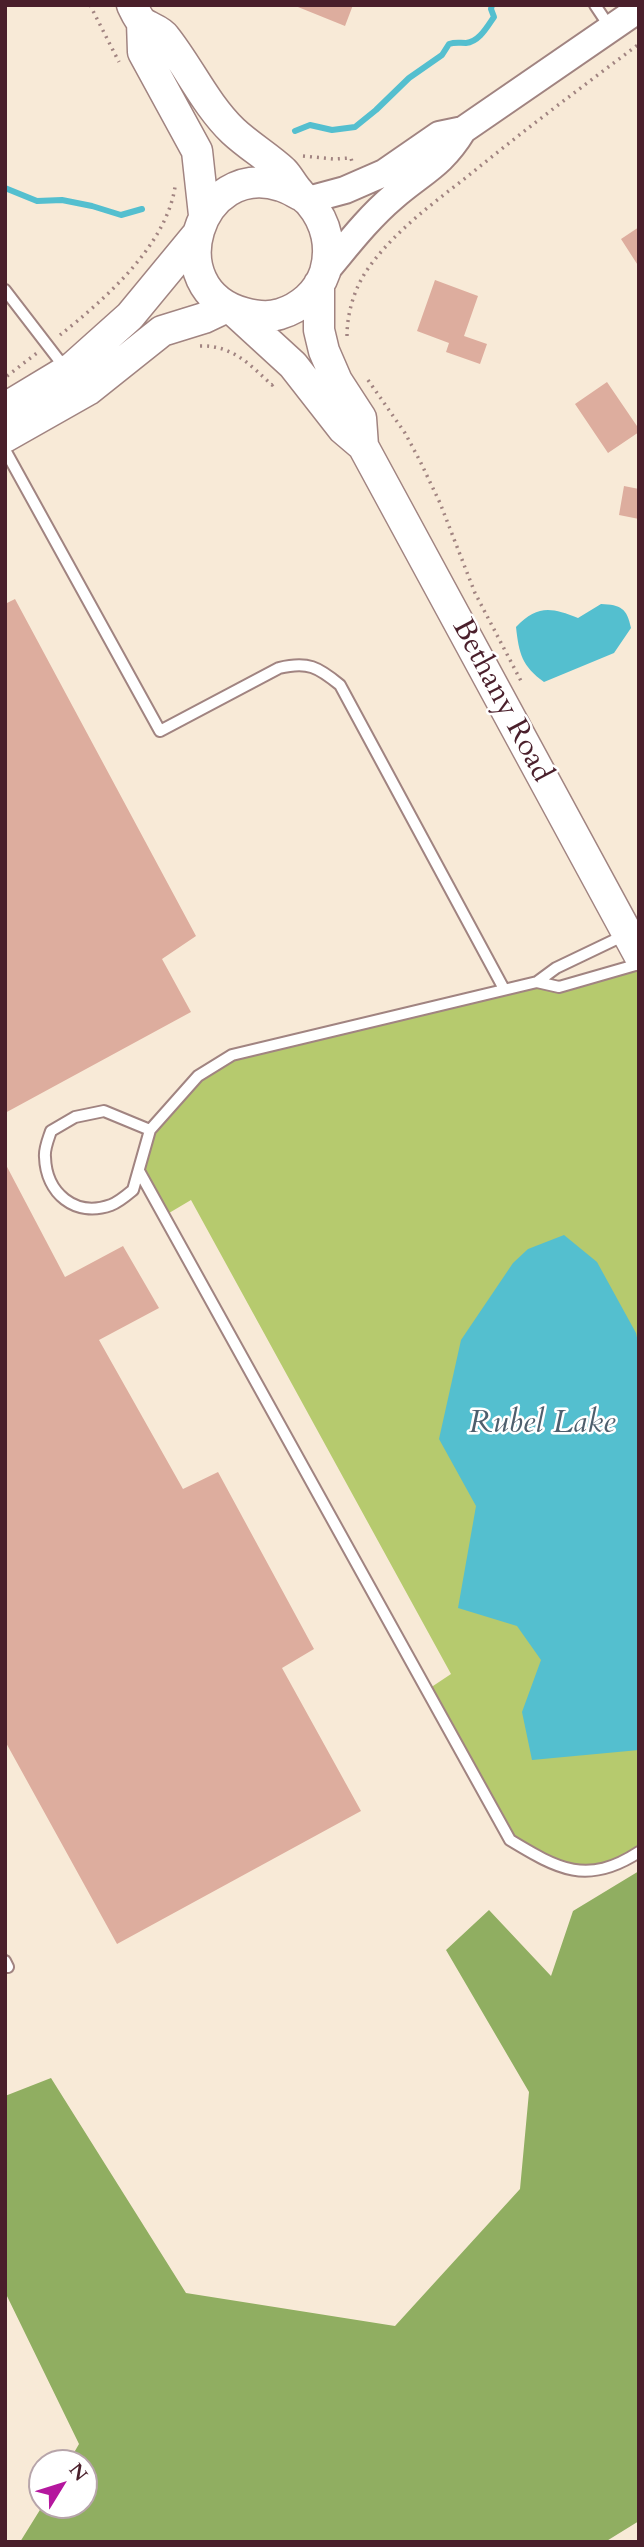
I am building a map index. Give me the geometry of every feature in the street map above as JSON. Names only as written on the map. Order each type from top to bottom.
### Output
[{"type":"main road","points":[[137,13],[164,35],[198,86],[233,130],[284,172],[326,230],[329,252],[322,279],[298,307],[278,315],[255,316],[229,309],[202,280],[195,258],[200,225],[197,150],[143,52],[137,13]]},
{"type":"main road","points":[[5,408],[66,370],[130,316],[219,198],[238,187],[260,183],[281,186],[304,198]]},
{"type":"main road","name":"Bethany Road","points":[[322,279],[320,330],[324,351],[337,381],[361,418],[363,446]]},
{"type":"main road","points":[[5,437],[88,390],[162,331],[229,309]]},
{"type":"main road","name":"Bethany Road","points":[[229,309],[293,365],[343,429],[363,446],[633,945]]},
{"type":"street","points":[[304,198],[345,190],[384,173],[439,135],[463,130],[639,9]]},
{"type":"street","points":[[322,279],[381,209],[450,151],[463,130]]},
{"type":"lane","points":[[595,5],[611,29]]},
{"type":"lane","points":[[5,290],[66,370]]},
{"type":"lane","points":[[5,450],[160,731],[279,668],[299,664],[320,669],[340,685],[504,989]]},
{"type":"lane","points":[[150,1130],[104,1111],[75,1117],[51,1131],[44,1154],[47,1178],[62,1199],[86,1209],[112,1205],[133,1190],[150,1130],[198,1076],[232,1055],[537,982],[556,968],[633,945]]},
{"type":"lane","points":[[537,982],[559,987],[639,964]]},
{"type":"lane","points":[[139,1171],[510,1840],[551,1865],[594,1872],[639,1852]]},
{"type":"path","points":[[90,5],[123,70]]},
{"type":"path","points":[[348,347],[347,325],[356,290],[365,272],[396,236],[499,151],[639,44]]},
{"type":"path","points":[[5,377],[106,297],[126,275],[156,236],[167,216],[175,185]]},
{"type":"path","points":[[197,346],[228,349],[242,357],[272,385]]},
{"type":"path","points":[[361,370],[391,411],[420,461],[477,596],[521,681]]},
{"type":"green space","points":[[639,964],[639,1852],[594,1872],[551,1865],[510,1840],[427,1690],[451,1674],[191,1200],[164,1216],[139,1171],[150,1130],[198,1076],[232,1055],[537,982],[559,987]]},
{"type":"green space","points":[[639,1871],[639,2521],[605,2542],[20,2542],[34,2519],[98,2519],[98,2449],[76,2449],[79,2444],[5,2292],[5,2096],[51,2078],[186,2293],[395,2326],[520,2189],[529,2092],[446,1950],[489,1910],[551,1976],[573,1911]]},
{"type":"water","points":[[601,604],[622,609],[631,628],[614,653],[544,682],[526,665],[516,627],[524,620],[545,610],[578,618]]},
{"type":"water","name":"Rubel Lake","points":[[564,1235],[597,1262],[636,1333],[639,1347],[639,1750],[532,1760],[522,1712],[541,1660],[517,1626],[458,1608],[476,1506],[439,1439],[461,1340],[513,1263],[528,1249]]},
{"type":"building","points":[[293,5],[353,5],[345,26]]},
{"type":"building","points":[[639,227],[639,267],[621,239]]},
{"type":"building","points":[[435,280],[478,296],[464,336],[487,344],[480,364],[446,352],[449,343],[417,331]]},
{"type":"building","points":[[607,382],[639,429],[639,432],[608,453],[575,404]]},
{"type":"building","points":[[624,486],[639,489],[639,519],[619,515]]},
{"type":"building","points":[[15,599],[196,936],[162,959],[191,1012],[5,1113],[5,604]]},
{"type":"building","points":[[5,1163],[65,1277],[123,1246],[159,1308],[99,1340],[183,1489],[218,1472],[314,1649],[282,1668],[361,1811],[117,1944],[5,1741]]},
{"type":"waterway","points":[[295,131],[310,125],[332,130],[355,127],[409,78],[442,55],[449,44],[471,42],[479,37],[494,17],[492,5]]},
{"type":"waterway","points":[[5,188],[37,201],[62,200],[121,215],[142,209]]}]
